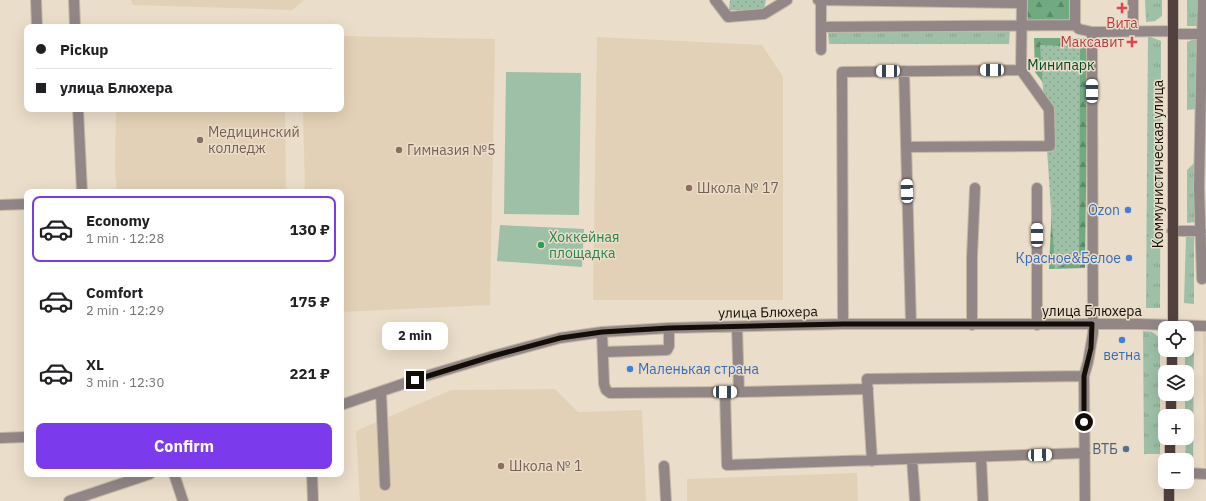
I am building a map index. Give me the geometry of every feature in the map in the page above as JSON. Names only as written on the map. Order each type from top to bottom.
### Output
[{"type":"main road","name":"Коммунистическая улица","points":[[1172,321],[1173,0]]},
{"type":"main road","points":[[1169,489],[1169,501]]},
{"type":"street","points":[[36,0],[37,24]]},
{"type":"street","points":[[74,0],[75,24]]},
{"type":"street","points":[[715,0],[728,17],[764,14],[787,0]]},
{"type":"street","points":[[818,0],[1022,1],[1021,70],[1049,109],[1050,146],[906,147]]},
{"type":"street","points":[[821,0],[821,50]]},
{"type":"street","points":[[1075,0],[1075,25]]},
{"type":"street","points":[[1133,0],[1133,31]]},
{"type":"street","points":[[1202,279],[1201,231],[1204,79],[1202,34],[1203,0]]},
{"type":"street","points":[[821,27],[1075,25],[1079,29],[1092,32],[1133,31],[1202,34]]},
{"type":"street","points":[[1085,501],[1084,376],[1091,348],[1092,324],[1092,32]]},
{"type":"street","points":[[843,324],[842,72],[1021,70]]},
{"type":"street","points":[[904,71],[911,324]]},
{"type":"street","points":[[78,112],[82,189]]},
{"type":"street","points":[[972,325],[972,257],[975,188]]},
{"type":"street","points":[[1037,188],[1037,325]]},
{"type":"street","points":[[0,205],[24,204]]},
{"type":"street","points":[[1172,231],[1201,231]]},
{"type":"street","name":"улица Блюхера","points":[[344,404],[426,376],[493,356],[560,338],[602,332],[669,328],[843,324],[1138,324],[1158,326]]},
{"type":"street","name":"улица Блюхера","points":[[1194,326],[1206,326]]},
{"type":"street","points":[[737,327],[740,392]]},
{"type":"street","points":[[603,352],[667,350],[669,346],[669,328]]},
{"type":"street","points":[[602,332],[604,384],[606,390],[610,392],[740,392],[868,389]]},
{"type":"street","points":[[872,461],[867,379],[1084,376]]},
{"type":"street","points":[[381,392],[385,485]]},
{"type":"street","points":[[725,392],[727,465],[1084,453]]},
{"type":"street","points":[[0,438],[24,437]]},
{"type":"street","points":[[981,457],[983,501]]},
{"type":"street","points":[[912,459],[914,501]]},
{"type":"street","points":[[664,466],[666,501]]},
{"type":"street","points":[[1194,474],[1206,474]]},
{"type":"street","points":[[69,501],[141,477]]},
{"type":"street","points":[[175,477],[183,501]]},
{"type":"street","points":[[312,477],[314,501]]},
{"type":"shaded area","points":[[131,0],[304,0],[292,10],[133,5]]},
{"type":"shaded area","name":"Гимназия №5","points":[[344,36],[495,39],[490,305],[344,312],[344,189],[305,189],[303,112],[344,112]]},
{"type":"shaded area","name":"Школа № 17","points":[[597,37],[762,45],[783,77],[783,300],[593,300]]},
{"type":"shaded area","name":"Медицинский колледж","points":[[116,112],[285,112],[286,189],[117,189],[115,170]]},
{"type":"shaded area","points":[[1203,330],[1206,330],[1206,467],[1204,467]]},
{"type":"shaded area","name":"Школа № 1","points":[[555,389],[578,412],[642,410],[646,501],[360,501],[356,431],[451,390]]},
{"type":"shaded area","points":[[857,473],[858,501],[687,501],[687,479]]},
{"type":"green space","points":[[730,0],[766,0],[764,10],[729,10]]},
{"type":"green space","points":[[1025,0],[1071,0],[1071,22],[1025,22]]},
{"type":"green space","points":[[1145,0],[1162,0],[1162,16],[1155,21],[1146,22]]},
{"type":"green space","points":[[1187,0],[1197,0],[1197,26],[1187,26]]},
{"type":"green space","points":[[879,29],[1010,29],[1009,44],[829,44],[828,32]]},
{"type":"green space","points":[[1148,36],[1161,41],[1160,308],[1146,308]]},
{"type":"green space","name":"Минипарк","points":[[1034,38],[1088,38],[1085,268],[1049,269],[1055,140],[1059,104],[1035,72]]},
{"type":"green space","points":[[1197,38],[1196,109],[1187,110],[1187,42]]},
{"type":"green space","name":"Минипарк","points":[[1040,45],[1080,47],[1079,262],[1068,262],[1055,269]]},
{"type":"green space","points":[[506,72],[581,73],[579,215],[504,214]]},
{"type":"green space","points":[[1196,161],[1196,222],[1187,223],[1187,170]]},
{"type":"green space","name":"Хоккейная площадка","points":[[500,225],[584,229],[582,267],[497,261]]},
{"type":"green space","points":[[1194,232],[1194,304],[1184,303],[1186,235]]},
{"type":"green space","points":[[1143,331],[1152,332],[1158,336],[1158,357],[1160,357],[1160,365],[1158,365],[1158,401],[1160,401],[1160,409],[1158,409],[1158,445],[1160,445],[1160,453],[1144,454]]},
{"type":"green space","points":[[1185,357],[1194,357],[1194,365],[1185,365]]},
{"type":"green space","points":[[1185,401],[1193,401],[1193,409],[1185,409]]},
{"type":"green space","points":[[1186,445],[1193,445],[1193,453],[1185,453]]},
{"type":"place","name":"Вита","points":[[1122,8]]},
{"type":"place","name":"Максавит","points":[[1132,42]]},
{"type":"place","name":"Медицинский колледж","points":[[200,140]]},
{"type":"place","name":"Гимназия №5","points":[[399,150]]},
{"type":"place","name":"Школа № 17","points":[[689,188]]},
{"type":"place","name":"Ozon","points":[[1128,210]]},
{"type":"place","name":"Хоккейная площадка","points":[[541,245]]},
{"type":"place","name":"Красное&Белое","points":[[1129,258]]},
{"type":"place","name":"ветна","points":[[1122,340]]},
{"type":"place","name":"Маленькая страна","points":[[630,369]]},
{"type":"place","name":"ВТБ","points":[[1126,449]]},
{"type":"place","name":"Школа № 1","points":[[501,466]]},
{"type":"route","points":[[415,380],[493,356],[560,338],[602,332],[669,328],[843,324],[1092,324],[1093,333],[1091,348],[1084,376],[1084,422]]}]
